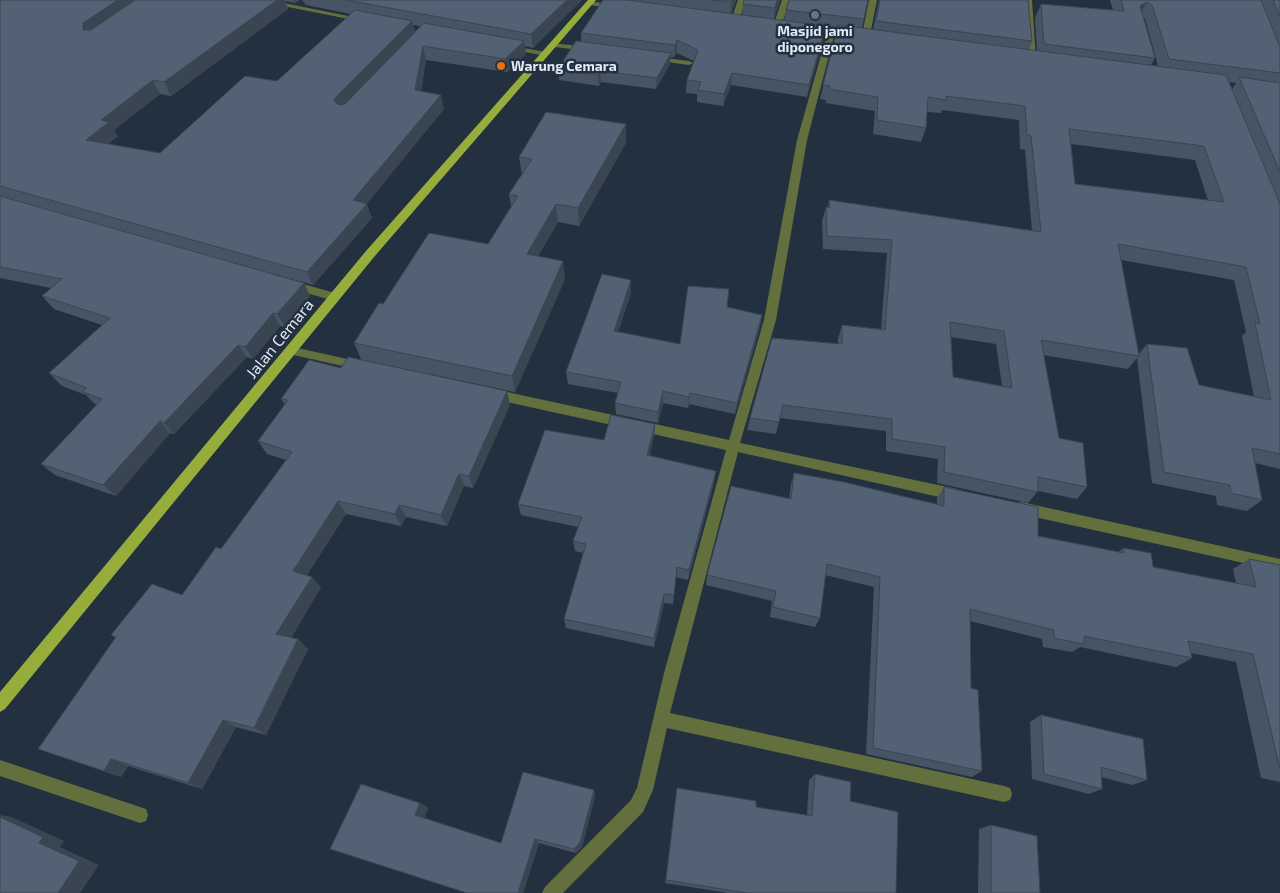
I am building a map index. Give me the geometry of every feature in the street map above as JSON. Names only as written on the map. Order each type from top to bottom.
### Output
[{"type":"main road","name":"Jalan Cemara","points":[[0,704],[335,297],[591,1]]},
{"type":"street","points":[[257,0],[369,21]]},
{"type":"street","points":[[725,22],[738,24],[742,0]]},
{"type":"street","points":[[776,29],[786,0]]},
{"type":"street","points":[[873,0],[860,40],[875,41]]},
{"type":"street","points":[[1028,0],[1032,60]]},
{"type":"street","points":[[591,1],[628,8]]},
{"type":"street","points":[[551,893],[637,806],[645,790],[661,719],[733,446],[770,320],[802,140],[830,36]]},
{"type":"street","points":[[499,45],[546,54]]},
{"type":"street","points":[[554,45],[602,51]]},
{"type":"street","points":[[641,57],[689,63]]},
{"type":"street","points":[[1022,59],[1042,62]]},
{"type":"street","points":[[277,281],[335,297]]},
{"type":"street","points":[[292,351],[369,368]]},
{"type":"street","points":[[484,392],[973,498]]},
{"type":"street","points":[[1011,506],[1280,564]]},
{"type":"street","points":[[661,719],[1004,794]]},
{"type":"street","points":[[0,768],[140,815]]},
{"type":"building","points":[[0,0],[118,0],[83,23],[83,30],[91,30],[135,0],[277,0],[164,82],[153,80],[101,120],[109,122],[86,140],[160,153],[245,76],[277,81],[355,10],[412,21],[336,97],[334,101],[339,105],[345,104],[424,23],[524,41],[505,59],[423,46],[415,90],[441,95],[353,200],[367,204],[307,272],[0,186]]},
{"type":"building","points":[[346,0],[567,0],[531,34]]},
{"type":"building","points":[[603,0],[628,0],[826,26],[809,85],[732,73],[724,94],[698,90],[701,82],[687,80],[698,50],[677,40],[675,45],[581,33]]},
{"type":"building","points":[[712,0],[732,0],[731,2]]},
{"type":"building","points":[[744,0],[777,0],[775,8],[743,4]]},
{"type":"building","points":[[789,0],[868,0],[864,19],[786,10]]},
{"type":"building","points":[[880,0],[1028,0],[1032,41],[876,21]]},
{"type":"building","points":[[1121,0],[1261,0],[1280,47],[1280,73],[1169,59],[1152,5],[1147,2],[1140,6],[1155,58],[1044,44],[1041,4],[1124,11]]},
{"type":"building","points":[[1273,0],[1280,0],[1280,17]]},
{"type":"building","points":[[838,25],[1226,75],[1280,204],[1280,454],[1252,448],[1262,500],[1231,493],[1230,485],[1164,472],[1147,344],[1187,348],[1199,385],[1271,400],[1255,323],[1260,324],[1246,267],[1118,244],[1139,356],[1041,340],[1059,438],[1083,443],[1087,487],[1038,477],[1038,492],[944,472],[945,447],[892,439],[892,419],[783,405],[779,422],[750,418],[772,338],[842,344],[842,325],[885,330],[892,240],[827,236],[826,207],[830,208],[829,200],[1041,232],[1031,136],[1027,135],[1025,106],[946,96],[946,100],[928,97],[926,128],[877,120],[878,97],[829,89],[830,86],[823,85]],"holes":[[[1069,129],[1204,146],[1224,202],[1075,184]],[[950,322],[1004,331],[1012,388],[953,377]]]},
{"type":"building","points":[[576,41],[671,53],[657,78],[600,71],[598,75],[558,69]]},
{"type":"building","points":[[1239,77],[1280,83],[1280,172]]},
{"type":"building","points":[[546,112],[626,124],[578,208],[556,204],[527,254],[563,261],[512,376],[354,343],[379,303],[383,304],[429,233],[488,244],[518,196],[509,194],[532,159],[519,157]]},
{"type":"building","points":[[0,196],[304,283],[277,314],[273,313],[245,347],[238,345],[164,423],[160,421],[103,485],[41,464],[102,399],[83,392],[87,388],[49,373],[110,318],[42,296],[62,279],[0,267]]},
{"type":"building","points":[[602,274],[631,280],[614,331],[680,344],[688,286],[729,289],[727,307],[762,315],[737,403],[690,393],[689,397],[663,391],[658,412],[615,403],[621,382],[566,372]]},
{"type":"building","points":[[348,357],[507,391],[469,476],[459,474],[441,515],[399,505],[395,514],[338,501],[293,571],[312,577],[276,634],[298,639],[254,728],[223,720],[188,783],[111,759],[104,771],[38,749],[116,637],[111,635],[152,584],[182,595],[216,547],[221,549],[292,452],[258,441],[288,400],[281,399],[309,360],[341,368]]},
{"type":"building","points":[[611,415],[655,424],[647,455],[716,471],[689,570],[677,567],[674,595],[664,594],[654,638],[564,619],[586,544],[573,541],[582,517],[518,504],[545,430],[604,440]]},
{"type":"building","points":[[794,473],[844,482],[944,506],[944,487],[1038,507],[1038,536],[1124,553],[1123,548],[1151,553],[1153,567],[1256,587],[1249,559],[1280,565],[1280,769],[1253,654],[1188,641],[1192,658],[1084,636],[1084,644],[1054,638],[1054,630],[970,609],[971,688],[978,690],[982,771],[873,748],[880,577],[827,564],[820,618],[773,607],[776,591],[707,575],[731,486],[791,499]]},
{"type":"building","points":[[1041,715],[1143,739],[1147,780],[1101,767],[1102,789],[1044,774]]},
{"type":"building","points":[[523,772],[594,790],[580,843],[574,849],[535,839],[518,893],[467,893],[330,849],[361,784],[420,803],[415,815],[501,843]]},
{"type":"building","points":[[815,774],[851,782],[850,801],[898,812],[896,893],[747,893],[666,880],[677,788],[756,801],[756,807],[812,816]]},
{"type":"building","points":[[0,817],[43,837],[39,843],[79,861],[58,893],[0,893]]},
{"type":"building","points":[[991,825],[1037,836],[1040,893],[991,893]]},
{"type":"place","name":"Masjid jami diponegoro","points":[[815,15]]},
{"type":"place","name":"Warung Cemara","points":[[501,66]]}]
